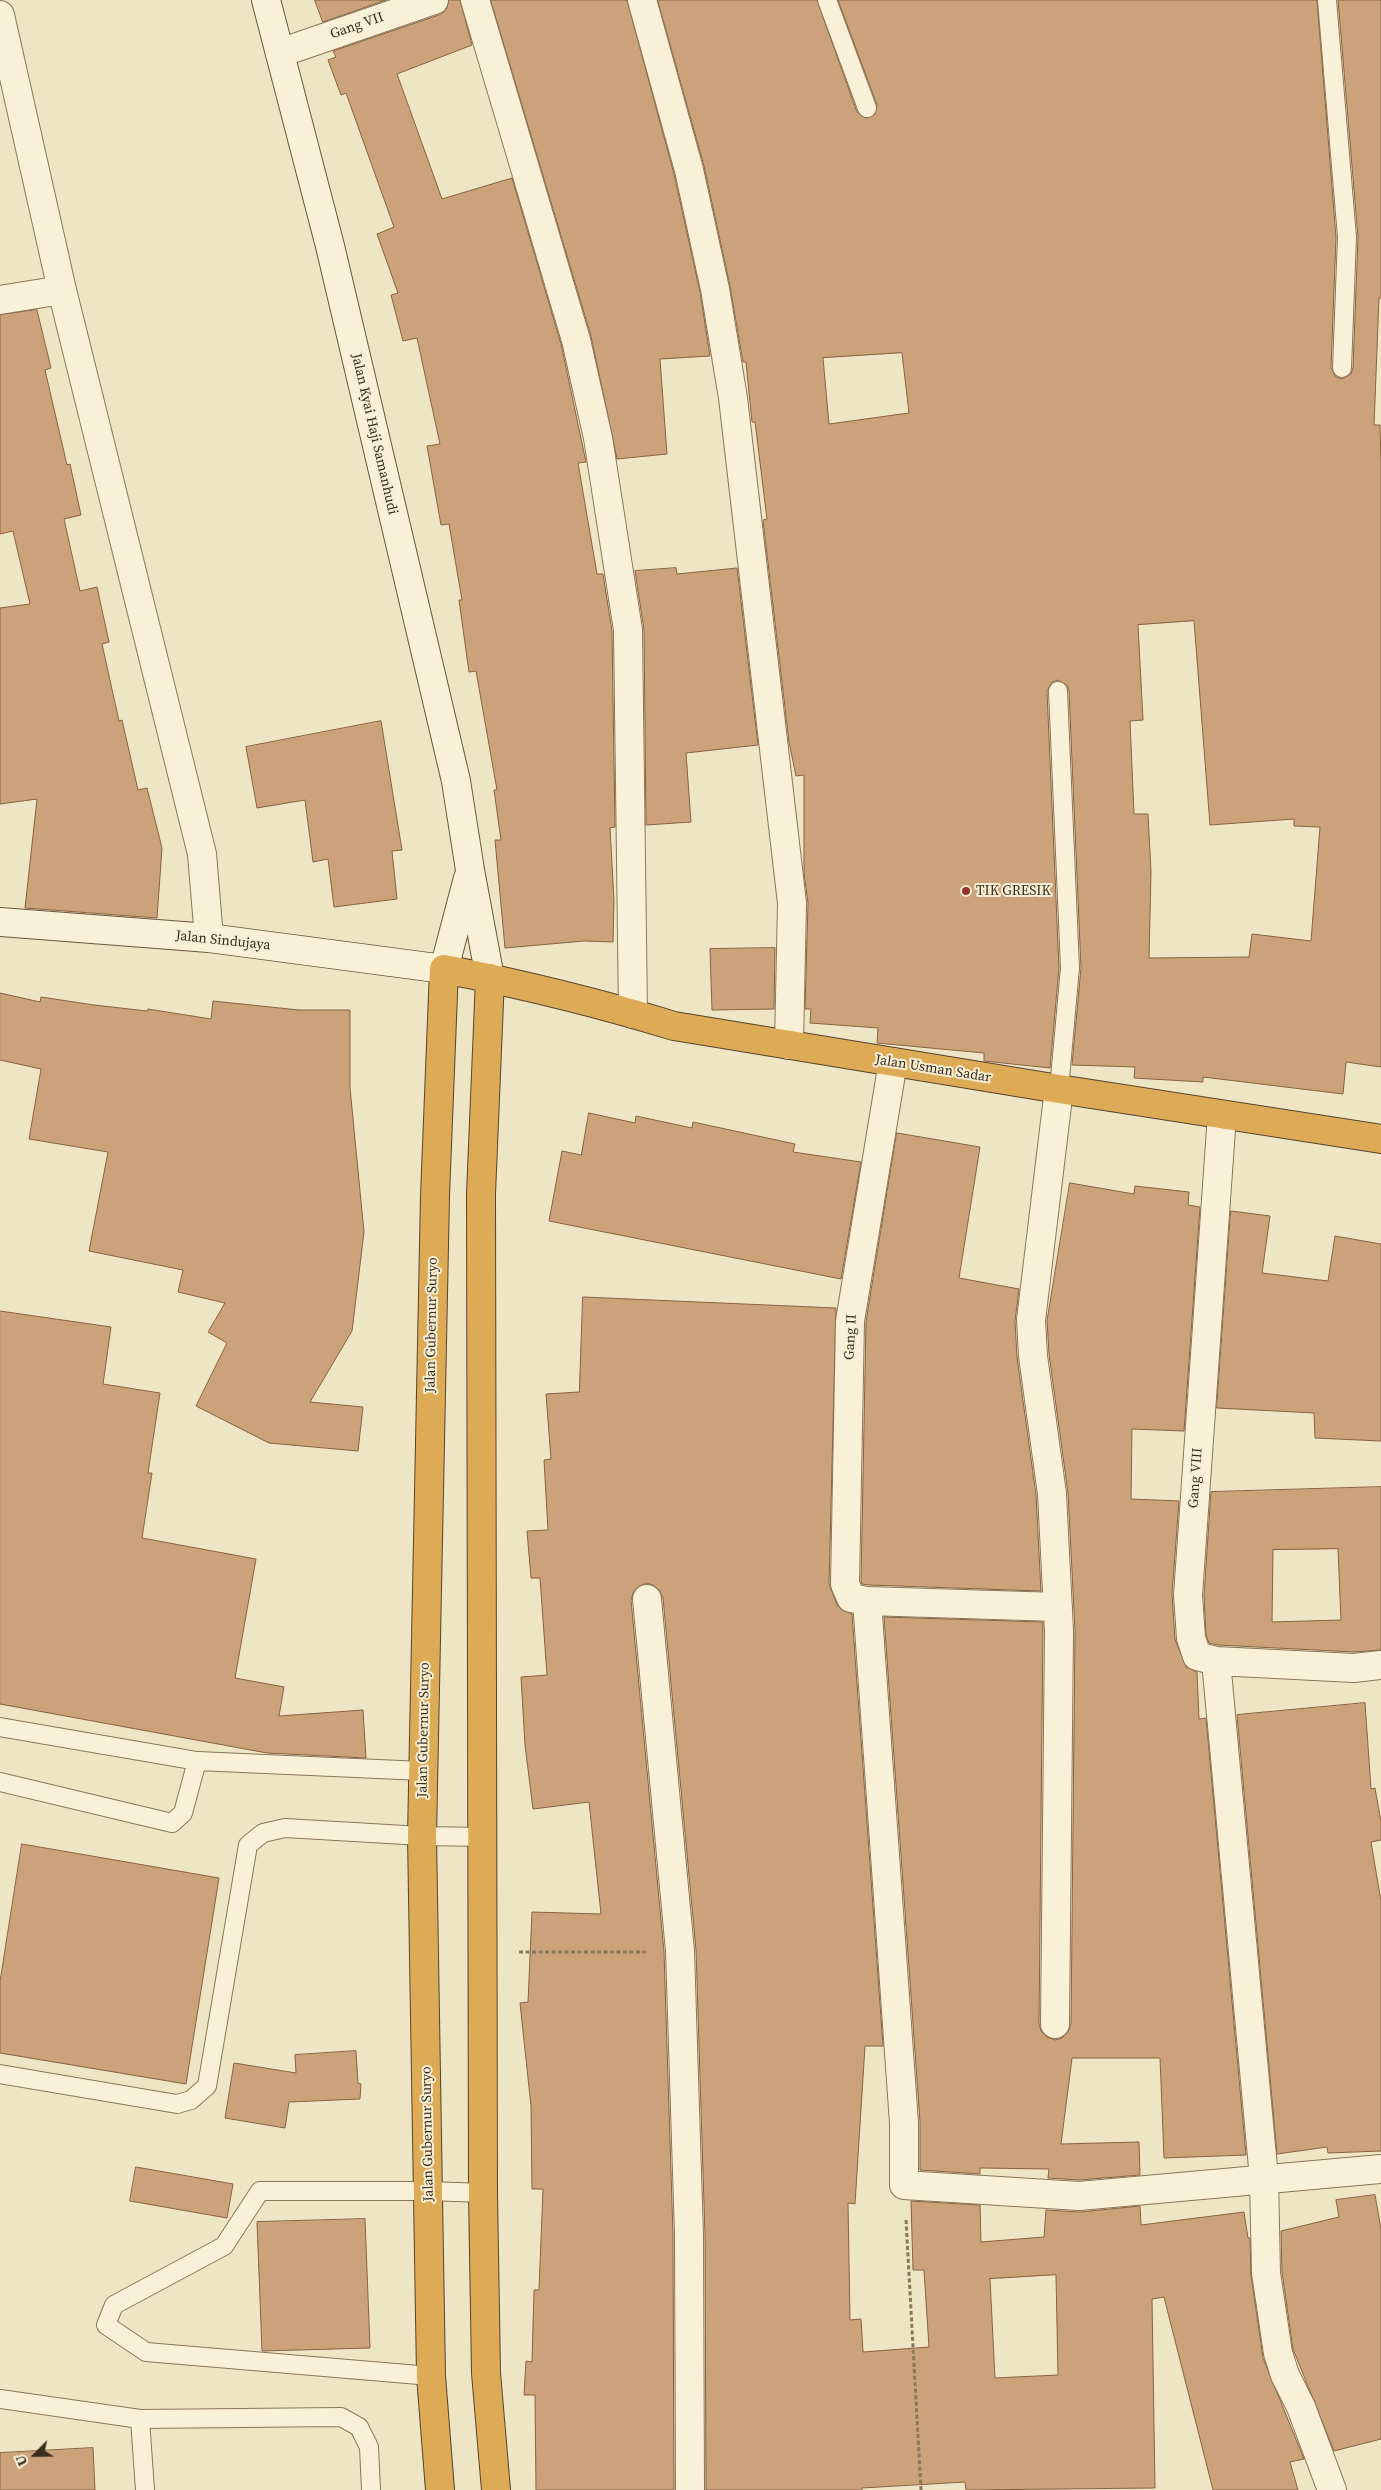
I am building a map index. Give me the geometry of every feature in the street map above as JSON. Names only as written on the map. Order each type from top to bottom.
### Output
[{"type":"highway","name":"Jalan Usman Sadar","points":[[444,969],[490,978],[674,1026],[1381,1139]]},
{"type":"highway","name":"Jalan Gubernur Suryo","points":[[440,2490],[431,2376],[422,1836],[435,1196],[444,969]]},
{"type":"highway","points":[[490,978],[481,1194],[484,1837],[483,2193],[486,2373],[496,2490]]},
{"type":"street","name":"Jalan Kyai Haji Samanhudi","points":[[266,0],[330,246],[456,781],[490,978]]},
{"type":"street","name":"Gang VII","points":[[280,53],[434,0]]},
{"type":"street","points":[[475,0],[576,340],[598,438],[628,630],[633,1014]]},
{"type":"street","points":[[642,0],[690,170],[715,289],[733,398],[792,903],[789,1045]]},
{"type":"street","points":[[0,16],[62,290],[202,854],[209,938]]},
{"type":"street","points":[[0,300],[62,290]]},
{"type":"street","name":"Jalan Kyai Haji Samanhudi","points":[[444,969],[470,870]]},
{"type":"street","name":"Jalan Sindujaya","points":[[0,922],[209,938],[444,969]]},
{"type":"street","name":"Gang II","points":[[868,1601],[851,1598],[845,1584],[850,1321],[893,1062]]},
{"type":"street","points":[[1054,2024],[1058,1607],[1052,1494],[1033,1356],[1031,1320],[1059,1089]]},
{"type":"street","name":"Gang VIII","points":[[1222,1115],[1188,1595],[1190,1638],[1197,1656],[1216,1661],[1354,1668],[1381,1665]]},
{"type":"street","points":[[647,1599],[680,1951],[689,2235],[690,2490]]},
{"type":"street","points":[[1058,1607],[868,1601],[904,2122],[904,2184],[1079,2196],[1381,2169]]},
{"type":"street","points":[[1216,1661],[1264,2178],[1266,2273],[1278,2353],[1285,2375],[1302,2407],[1332,2490]]},
{"type":"lane","points":[[828,0],[867,108]]},
{"type":"lane","points":[[1327,0],[1347,237],[1342,368]]},
{"type":"lane","points":[[1058,692],[1070,968],[1059,1089]]},
{"type":"lane","points":[[0,1726],[197,1761],[423,1771]]},
{"type":"lane","points":[[0,1782],[172,1822],[183,1813],[197,1761]]},
{"type":"lane","points":[[0,2074],[177,2104],[191,2100],[207,2086],[248,1846],[263,1833],[285,1828],[422,1836],[484,1837]]},
{"type":"lane","points":[[431,2376],[146,2352],[106,2325],[114,2305],[224,2246],[260,2191],[429,2191],[483,2193]]},
{"type":"lane","points":[[0,2399],[140,2419],[341,2417],[359,2427],[369,2447],[371,2490]]},
{"type":"lane","points":[[140,2419],[145,2490]]},
{"type":"path","points":[[484,1952],[680,1951]]},
{"type":"path","points":[[904,2184],[921,2490]]},
{"type":"building","points":[[315,0],[386,0],[323,22]]},
{"type":"building","points":[[449,0],[460,0],[472,45],[397,74],[442,199],[512,178],[561,344],[586,462],[578,463],[597,574],[603,574],[612,631],[615,827],[610,828],[614,901],[613,942],[584,941],[505,948],[495,840],[501,840],[494,790],[497,790],[476,671],[469,672],[459,600],[462,600],[449,524],[441,525],[427,446],[440,444],[417,338],[403,341],[391,295],[398,293],[377,234],[394,227],[346,93],[341,95],[328,60],[336,57],[333,51],[439,15],[446,10]]},
{"type":"building","points":[[491,0],[627,0],[674,174],[700,292],[710,356],[660,359],[667,454],[617,459],[591,336]]},
{"type":"building","points":[[658,0],[817,0],[857,112],[866,118],[875,114],[877,105],[838,0],[1317,0],[1336,237],[1331,368],[1336,377],[1342,379],[1351,374],[1353,368],[1358,237],[1338,0],[1381,0],[1381,298],[1379,298],[1374,425],[1380,425],[1381,463],[1381,1067],[1346,1062],[1343,1094],[1203,1077],[1203,1082],[1134,1078],[1135,1067],[1072,1065],[1081,968],[1069,691],[1067,685],[1058,680],[1052,682],[1047,691],[1059,968],[1050,1068],[984,1061],[984,1053],[877,1043],[878,1028],[810,1023],[811,1009],[805,1009],[808,903],[804,873],[804,775],[796,776],[789,742],[763,520],[767,519],[755,422],[752,422],[746,362],[743,362],[730,286],[704,166]],"holes":[[[902,353],[909,413],[829,424],[823,358]],[[1194,621],[1210,825],[1294,819],[1294,826],[1320,827],[1311,941],[1252,934],[1249,957],[1149,958],[1151,872],[1148,814],[1134,814],[1130,721],[1143,720],[1138,625]]]},
{"type":"building","points":[[37,310],[51,368],[45,370],[67,465],[70,464],[81,515],[64,519],[80,591],[97,587],[109,642],[102,644],[119,721],[122,720],[138,790],[147,788],[162,848],[157,918],[25,908],[37,799],[0,804],[0,608],[30,604],[13,531],[0,534],[0,315]]},
{"type":"building","points":[[676,568],[677,574],[737,568],[758,745],[686,753],[691,822],[646,825],[644,630],[635,571]]},
{"type":"building","points":[[381,721],[402,850],[392,851],[397,899],[334,907],[328,859],[313,862],[305,800],[257,808],[246,747]]},
{"type":"building","points":[[775,948],[774,1009],[712,1010],[710,949]]},
{"type":"building","points":[[0,993],[40,1002],[41,997],[147,1011],[148,1009],[211,1019],[213,1001],[299,1010],[350,1010],[350,1088],[364,1232],[352,1331],[310,1402],[363,1407],[358,1451],[269,1443],[196,1406],[227,1343],[208,1332],[225,1303],[178,1292],[183,1270],[89,1251],[108,1152],[29,1139],[41,1069],[0,1060]]},
{"type":"building","points":[[589,1113],[635,1123],[636,1116],[692,1128],[693,1122],[795,1144],[793,1152],[861,1162],[841,1279],[549,1221],[562,1151],[581,1155]]},
{"type":"building","points":[[897,1133],[980,1147],[959,1278],[1019,1289],[1015,1321],[1017,1357],[1036,1495],[1041,1591],[869,1585],[862,1584],[861,1581],[866,1322]]},
{"type":"building","points":[[1070,1183],[1134,1194],[1135,1186],[1189,1192],[1188,1205],[1200,1207],[1184,1431],[1132,1429],[1131,1499],[1179,1501],[1172,1594],[1175,1639],[1186,1667],[1197,1672],[1199,1719],[1206,1718],[1246,2155],[1164,2158],[1160,2058],[1072,2058],[1061,2144],[1139,2142],[1140,2175],[1079,2180],[1048,2178],[1049,2169],[980,2168],[980,2174],[920,2170],[920,2122],[884,1617],[1043,1622],[1039,2024],[1041,2031],[1047,2037],[1055,2040],[1062,2038],[1068,2032],[1071,2024],[1075,1630],[1068,1493],[1049,1354],[1047,1321]]},
{"type":"building","points":[[1231,1211],[1270,1216],[1262,1273],[1328,1281],[1335,1236],[1381,1244],[1381,1441],[1315,1438],[1314,1413],[1217,1408]]},
{"type":"building","points":[[583,1297],[836,1308],[829,1584],[837,1605],[842,1610],[852,1614],[883,2046],[865,2046],[855,2204],[848,2203],[850,2320],[861,2319],[863,2352],[929,2347],[924,2270],[913,2270],[911,2201],[980,2205],[981,2242],[1044,2237],[1046,2210],[1080,2212],[1140,2206],[1141,2225],[1244,2212],[1248,2238],[1250,2238],[1251,2275],[1263,2358],[1304,2459],[1290,2462],[1298,2490],[1213,2490],[1164,2297],[1152,2299],[1155,2488],[966,2490],[965,2482],[862,2488],[862,2490],[706,2490],[705,2235],[696,1950],[663,1598],[659,1590],[653,1585],[646,1583],[638,1587],[633,1593],[631,1600],[664,1952],[673,2235],[674,2490],[536,2490],[535,2395],[524,2395],[526,2361],[532,2362],[534,2290],[539,2290],[543,2189],[532,2189],[531,2106],[520,2003],[528,2002],[532,1912],[601,1914],[589,1802],[533,1809],[525,1745],[521,1677],[547,1675],[540,1578],[531,1578],[527,1531],[548,1530],[544,1460],[551,1459],[546,1394],[579,1392]],"holes":[[[1056,2275],[1058,2375],[995,2378],[990,2279]]]},
{"type":"building","points":[[0,1311],[111,1327],[103,1384],[160,1393],[148,1473],[152,1473],[142,1538],[256,1559],[235,1678],[284,1687],[279,1716],[363,1710],[366,1758],[267,1753],[0,1704]]},
{"type":"building","points":[[1381,1487],[1381,1650],[1354,1652],[1209,1643],[1206,1635],[1204,1595],[1211,1492]],"holes":[[[1338,1549],[1341,1620],[1272,1622],[1273,1550]]]},
{"type":"building","points":[[1365,1703],[1371,1789],[1375,1788],[1381,1822],[1381,1840],[1371,1842],[1381,1901],[1381,2151],[1328,2153],[1327,2147],[1277,2154],[1237,1715]]},
{"type":"building","points":[[22,1844],[219,1878],[186,2084],[0,2053],[0,1982]]},
{"type":"building","points":[[356,2051],[358,2083],[361,2084],[360,2099],[289,2102],[285,2128],[225,2118],[234,2063],[296,2073],[295,2055]]},
{"type":"building","points":[[136,2167],[233,2184],[227,2218],[130,2201]]},
{"type":"building","points":[[1375,2195],[1381,2229],[1381,2439],[1334,2451],[1293,2349],[1282,2272],[1281,2231],[1339,2217],[1336,2200]]},
{"type":"building","points":[[365,2219],[370,2348],[262,2351],[257,2222]]},
{"type":"building","points":[[93,2448],[95,2490],[0,2490],[0,2453]]},
{"type":"place","name":"TIK GRESIK","points":[[966,891]]}]
